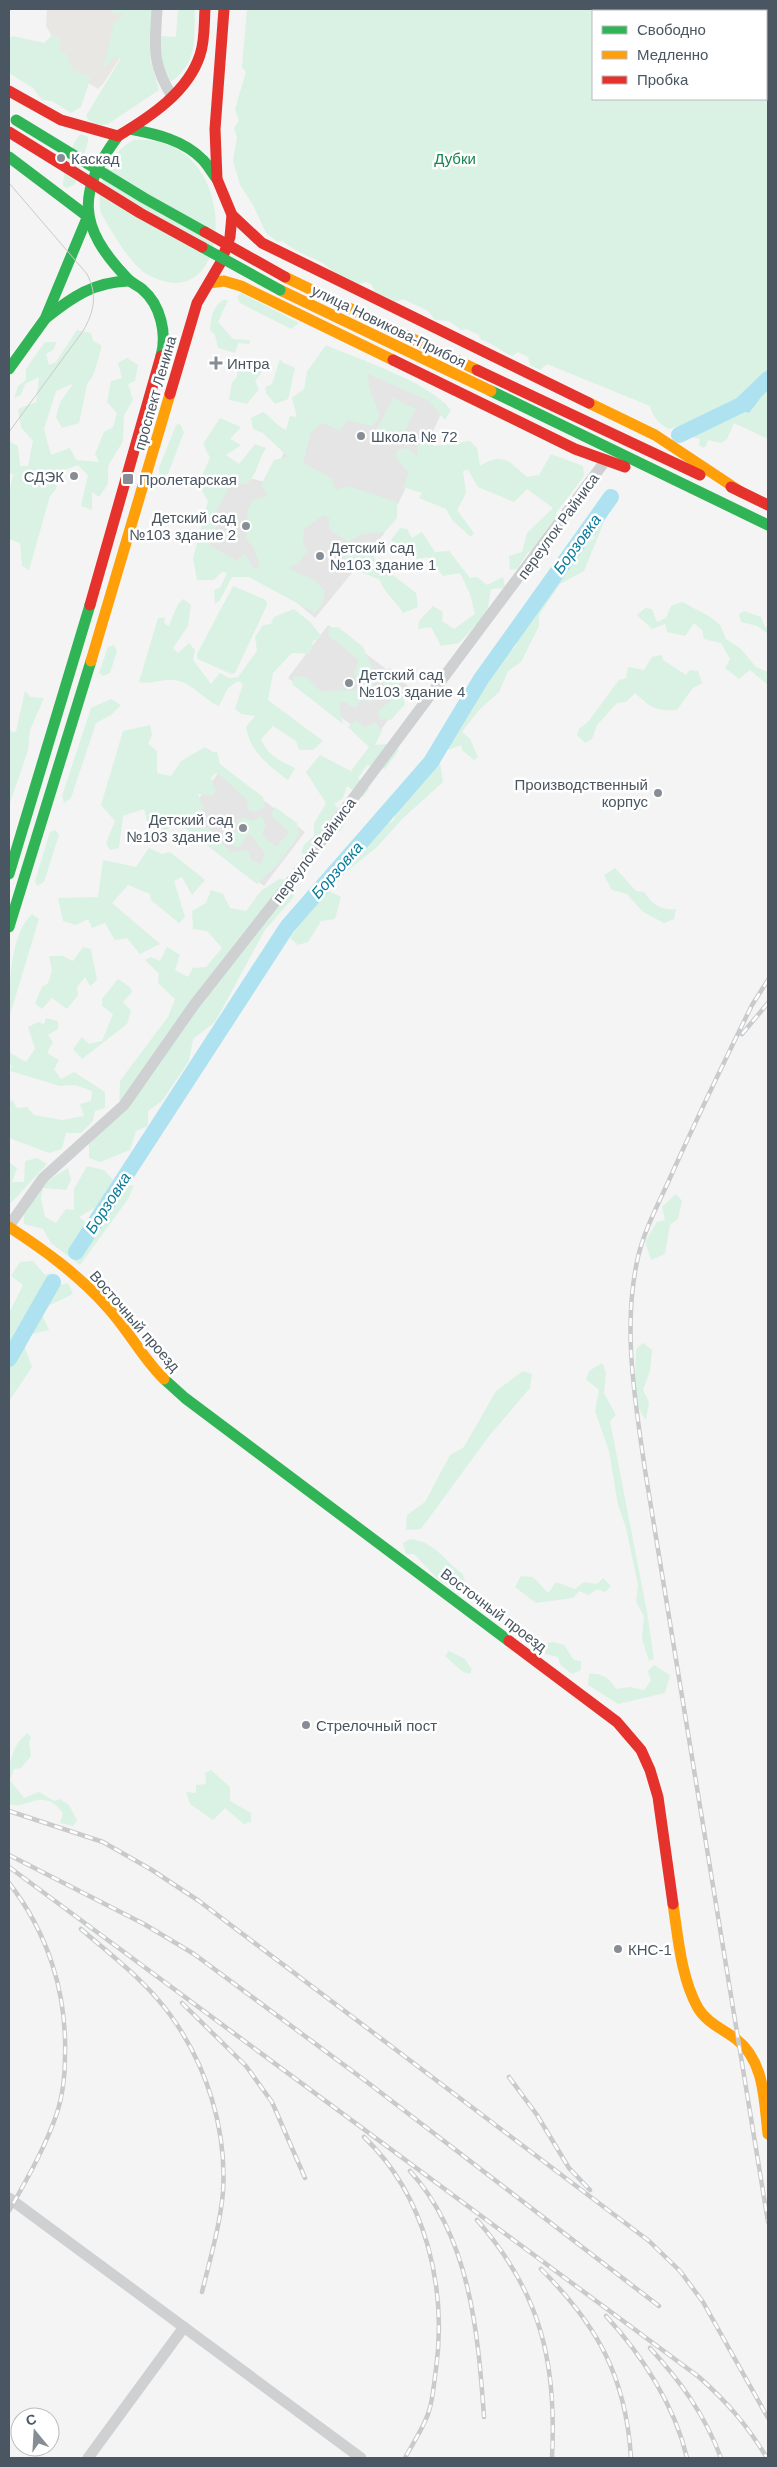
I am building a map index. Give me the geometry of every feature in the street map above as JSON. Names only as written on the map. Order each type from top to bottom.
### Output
[{"type":"main road","points":[[9,369],[45,319],[87,217],[88,187],[99,159],[118,136],[130,130],[172,96],[190,76],[200,56],[205,9]]},
{"type":"main road","points":[[217,179],[215,128],[224,9]]},
{"type":"main road","points":[[9,91],[58,120],[91,131],[118,136]]},
{"type":"main road","name":"улица Новикова-Прибоя","points":[[12,117],[144,198],[285,277],[631,444],[768,505]]},
{"type":"main road","points":[[130,130],[160,136],[190,149],[203,159],[217,179],[232,216],[262,243],[655,435],[742,492]]},
{"type":"main road","name":"улица Новикова-Прибоя","points":[[9,132],[140,213],[280,290],[768,526]]},
{"type":"main road","points":[[9,157],[87,217]]},
{"type":"main road","name":"проспект Ленина","points":[[9,927],[129,536],[197,303],[221,262],[227,245],[232,216]]},
{"type":"main road","name":"проспект Ленина","points":[[9,874],[162,359],[164,334],[161,321],[145,292],[128,280],[96,235],[87,217]]},
{"type":"main road","points":[[45,319],[87,287],[111,280],[128,280]]},
{"type":"main road","points":[[209,283],[224,281],[241,286],[575,449],[687,487]]},
{"type":"main road","name":"Восточный проезд","points":[[9,1227],[43,1249],[84,1282],[110,1310],[161,1376],[185,1398],[617,1722],[628,1733],[647,1761],[657,1792],[684,1964],[694,2001],[709,2022],[738,2041],[747,2049],[757,2064],[768,2134]]},
{"type":"street","points":[[157,9],[154,49],[156,64],[172,96]]},
{"type":"street","name":"переулок Райниса","points":[[9,1227],[43,1178],[124,1104],[194,1005],[296,875],[606,460]]},
{"type":"street","points":[[9,2198],[362,2458]]},
{"type":"street","points":[[88,2458],[184,2327]]},
{"type":"shaded area","points":[[47,9],[144,9],[143,23],[98,89],[73,73],[46,26]]},
{"type":"shaded area","points":[[334,350],[446,404],[383,535],[315,618],[265,576],[196,555],[222,471],[269,483]]},
{"type":"shaded area","name":"Детский сад №103 здание 4","points":[[328,625],[411,688],[373,741],[288,678]]},
{"type":"shaded area","name":"Детский сад №103 здание 3","points":[[222,768],[305,832],[264,886],[180,823]]},
{"type":"green space","points":[[111,9],[154,9],[150,58],[159,90],[108,124],[101,125],[93,123],[86,116],[121,58],[114,57],[103,69],[114,23],[126,12],[115,15]]},
{"type":"green space","points":[[178,9],[195,9],[194,41],[190,59],[182,72],[171,81],[167,79],[164,73],[159,36],[176,37]]},
{"type":"green space","name":"Дубки","points":[[247,9],[768,9],[768,439],[734,423],[727,439],[721,443],[708,440],[703,448],[699,445],[700,439],[682,435],[680,426],[669,429],[662,425],[653,414],[650,406],[547,364],[540,370],[530,365],[528,357],[518,352],[512,356],[480,339],[479,335],[466,329],[461,330],[449,321],[435,320],[428,311],[403,299],[396,302],[375,292],[371,284],[366,282],[358,284],[343,280],[323,263],[297,251],[282,241],[278,242],[266,233],[253,205],[240,185],[233,161],[237,138],[234,128],[239,121],[235,109],[246,72],[242,67]]},
{"type":"green space","points":[[52,35],[60,38],[60,51],[67,54],[73,70],[91,77],[81,107],[71,113],[52,101],[42,100],[33,88],[9,73],[9,38],[13,36],[44,43]]},
{"type":"green space","points":[[81,134],[88,137],[88,142],[75,184],[67,188],[63,186],[66,166],[74,143]]},
{"type":"green space","points":[[134,140],[168,145],[193,162],[209,187],[215,216],[214,244],[204,267],[188,281],[164,281],[142,271],[124,250],[101,213],[100,192],[106,171],[117,153]]},
{"type":"green space","points":[[241,293],[299,323],[291,329],[240,303],[237,297]]},
{"type":"green space","points":[[223,300],[228,300],[218,322],[233,339],[250,340],[249,344],[238,343],[235,353],[218,348],[215,335],[210,330],[216,306]]},
{"type":"green space","points":[[77,330],[91,333],[93,341],[102,346],[93,376],[87,384],[79,423],[62,428],[56,417],[60,402],[74,383],[56,391],[44,429],[51,455],[70,448],[76,460],[99,462],[95,454],[104,432],[113,427],[117,413],[107,402],[111,381],[122,378],[118,363],[127,358],[138,365],[135,381],[128,384],[133,400],[124,415],[123,441],[108,466],[108,484],[99,497],[92,492],[92,510],[81,506],[88,475],[78,465],[59,472],[56,489],[50,496],[29,570],[22,566],[20,543],[9,539],[9,494],[13,474],[9,474],[9,441],[18,446],[20,466],[28,466],[33,441],[21,427],[18,409],[36,402],[39,377],[25,384],[21,395],[14,398],[18,386],[26,380],[26,369],[45,342],[56,342],[54,349],[46,354],[49,365],[56,362]]},
{"type":"green space","points":[[326,345],[411,381],[441,400],[451,410],[445,420],[429,401],[368,374],[369,387],[380,416],[372,426],[347,420],[340,430],[322,423],[311,432],[303,463],[332,478],[335,490],[348,486],[397,502],[397,518],[385,532],[362,534],[348,542],[328,528],[330,519],[323,515],[304,529],[303,544],[307,551],[298,564],[290,566],[291,570],[316,581],[325,591],[323,602],[315,613],[249,577],[232,577],[220,600],[215,604],[214,590],[220,588],[227,573],[222,572],[214,580],[197,580],[193,558],[208,501],[198,484],[210,458],[203,444],[220,418],[241,427],[230,439],[241,445],[226,455],[239,464],[255,444],[266,448],[253,476],[247,484],[232,482],[211,521],[216,526],[209,545],[237,561],[245,554],[254,569],[260,567],[254,548],[246,539],[248,509],[253,500],[268,496],[261,485],[274,460],[288,457],[263,433],[253,429],[251,418],[263,412],[286,430],[290,416],[297,417],[292,398],[304,389],[307,372]]},
{"type":"green space","points":[[280,359],[283,363],[295,368],[288,399],[275,404],[266,393],[265,387],[272,384]]},
{"type":"green space","points":[[243,360],[255,365],[262,372],[255,381],[259,389],[247,404],[229,400],[232,382],[237,377],[237,367]]},
{"type":"green space","points":[[393,398],[416,409],[400,440],[377,429]]},
{"type":"green space","points":[[180,424],[184,432],[168,474],[160,477],[159,468],[176,425]]},
{"type":"green space","points":[[423,438],[434,446],[470,441],[477,448],[480,466],[500,459],[510,463],[527,477],[539,475],[551,454],[583,466],[584,476],[556,513],[561,527],[546,546],[528,552],[517,569],[510,570],[509,556],[522,552],[527,533],[553,508],[527,489],[514,502],[478,487],[468,470],[463,471],[466,493],[457,510],[474,533],[471,537],[453,521],[446,509],[419,498],[422,493],[403,487],[409,473],[396,458],[397,450],[407,448],[418,456],[417,443]]},
{"type":"green space","points":[[604,497],[611,505],[584,571],[560,584],[539,615],[539,626],[521,662],[508,671],[499,692],[479,710],[462,732],[470,739],[478,757],[474,760],[462,750],[461,745],[449,750],[446,744],[493,670],[502,664],[506,652],[514,649],[527,620],[542,598],[543,589],[554,572],[569,569],[587,543],[594,539],[596,510]]},
{"type":"green space","points":[[400,528],[407,529],[412,538],[422,532],[435,552],[449,551],[470,578],[477,577],[487,585],[503,577],[505,588],[491,589],[487,613],[459,643],[441,646],[431,627],[418,629],[419,621],[433,606],[443,612],[442,621],[454,629],[475,614],[470,594],[460,573],[443,576],[428,557],[417,559],[391,540]]},
{"type":"green space","points":[[371,549],[376,562],[416,593],[418,607],[403,613],[384,589],[380,580],[359,571],[340,572],[340,562],[350,550]]},
{"type":"green space","points":[[233,586],[266,600],[267,605],[235,673],[231,674],[198,659],[197,654]]},
{"type":"green space","points":[[183,599],[191,605],[188,626],[173,648],[178,653],[189,643],[195,650],[193,660],[211,684],[220,673],[229,678],[238,677],[257,651],[255,637],[263,625],[271,624],[274,617],[294,609],[311,623],[322,637],[313,641],[310,654],[292,653],[273,673],[268,700],[323,741],[313,750],[299,750],[296,741],[273,726],[261,739],[270,753],[295,768],[288,780],[261,758],[252,744],[246,727],[255,716],[241,714],[235,709],[243,684],[238,681],[228,688],[219,706],[187,684],[175,680],[139,682],[158,618],[165,618],[164,623],[169,626],[178,604]]},
{"type":"green space","points":[[682,602],[709,616],[720,625],[726,639],[741,649],[756,667],[768,672],[768,685],[750,670],[739,679],[725,668],[730,659],[721,643],[704,639],[702,630],[694,623],[685,636],[667,632],[665,624],[652,629],[637,615],[645,608],[652,609],[657,622],[666,618],[671,606]]},
{"type":"green space","points":[[744,611],[761,617],[765,627],[768,627],[768,634],[757,626],[741,622],[739,614]]},
{"type":"green space","points":[[338,627],[363,647],[374,672],[390,668],[402,677],[399,683],[405,704],[391,720],[380,719],[378,711],[390,701],[380,678],[372,680],[375,689],[372,702],[361,700],[355,708],[343,701],[339,705],[343,724],[292,684],[294,676],[306,677],[321,691],[359,690],[354,672],[359,660],[329,636],[328,628]]},
{"type":"green space","points":[[114,645],[117,651],[110,673],[103,676],[99,673],[108,647]]},
{"type":"green space","points":[[662,655],[663,660],[686,675],[690,670],[698,671],[702,683],[692,689],[677,710],[658,709],[635,693],[626,702],[617,703],[597,725],[592,739],[585,743],[577,735],[579,729],[588,722],[619,680],[626,678],[628,667],[644,670],[652,657]]},
{"type":"green space","points":[[25,691],[31,697],[44,698],[30,730],[28,750],[9,806],[9,728],[12,732],[16,732]]},
{"type":"green space","points":[[111,699],[121,705],[111,715],[96,723],[71,798],[64,803],[62,796],[91,708]]},
{"type":"green space","points":[[356,720],[365,727],[375,722],[382,731],[375,745],[386,744],[399,750],[385,769],[367,765],[358,778],[369,789],[363,797],[347,786],[343,798],[334,804],[347,819],[340,831],[332,833],[315,857],[301,853],[304,845],[314,836],[314,824],[326,803],[306,772],[320,755],[351,771],[369,747],[348,727]]},
{"type":"green space","points":[[150,725],[152,735],[148,744],[157,751],[157,773],[171,776],[181,761],[205,747],[213,752],[217,752],[220,764],[263,797],[265,807],[254,812],[247,809],[248,800],[216,773],[211,778],[216,791],[213,796],[198,794],[203,808],[201,812],[193,814],[191,819],[211,830],[230,852],[248,850],[251,860],[261,864],[265,853],[249,833],[239,847],[234,846],[230,839],[238,828],[238,819],[245,818],[252,821],[261,816],[266,824],[262,835],[276,847],[289,832],[271,815],[275,807],[297,823],[299,835],[277,865],[257,884],[177,822],[164,832],[148,825],[144,809],[123,816],[119,848],[110,850],[106,843],[115,821],[101,805],[123,731]]},
{"type":"green space","points":[[440,762],[443,782],[403,818],[377,847],[325,889],[341,897],[335,919],[321,921],[308,942],[298,945],[290,938],[313,903],[316,883],[333,870],[348,865],[353,848],[373,837],[378,828],[393,821],[401,803],[424,779],[428,768]]},
{"type":"green space","points":[[55,830],[59,835],[44,882],[37,886],[35,881],[50,832]]},
{"type":"green space","points":[[149,848],[162,854],[170,852],[205,880],[192,895],[182,877],[174,881],[185,917],[179,923],[151,900],[150,894],[128,885],[112,903],[160,944],[140,954],[127,938],[115,940],[105,923],[92,928],[88,919],[76,925],[63,921],[58,898],[98,897],[103,860],[136,867]]},
{"type":"green space","points":[[615,868],[636,891],[644,892],[657,906],[666,909],[676,909],[674,919],[664,923],[643,912],[627,894],[612,890],[604,875]]},
{"type":"green space","points":[[279,879],[297,881],[293,898],[265,930],[215,1022],[193,1039],[189,1061],[162,1101],[148,1111],[148,1126],[136,1131],[130,1150],[100,1162],[89,1158],[89,1144],[119,1115],[120,1081],[168,1017],[175,999],[158,983],[159,974],[145,960],[151,957],[160,961],[167,947],[180,955],[175,970],[188,977],[193,968],[206,967],[222,948],[207,931],[193,929],[192,911],[206,903],[211,890],[223,894],[230,908],[246,911],[261,891]]},
{"type":"green space","points":[[32,914],[39,919],[9,1018],[10,978],[15,949],[24,924]]},
{"type":"green space","points":[[83,947],[91,949],[97,980],[90,986],[85,977],[77,987],[78,995],[67,1009],[52,998],[42,1009],[35,1003],[42,987],[48,983],[52,971],[49,956],[63,956],[73,961]]},
{"type":"green space","points":[[118,979],[130,987],[132,992],[123,1002],[131,1011],[127,1024],[82,1059],[73,1049],[82,1037],[89,1044],[102,1041],[113,1014],[102,1006],[102,999]]},
{"type":"green space","points":[[46,1018],[58,1021],[58,1029],[48,1035],[53,1042],[47,1053],[59,1060],[54,1069],[61,1079],[74,1072],[105,1092],[105,1108],[95,1111],[93,1121],[81,1133],[66,1133],[62,1149],[49,1153],[9,1138],[9,1100],[13,1101],[17,1108],[27,1107],[34,1115],[62,1120],[84,1116],[80,1104],[91,1101],[92,1091],[75,1085],[60,1086],[10,1071],[12,1065],[9,1064],[9,1052],[26,1062],[35,1049],[28,1027],[38,1022],[44,1024]]},
{"type":"green space","points":[[37,1158],[47,1164],[9,1205],[9,1162],[17,1168],[12,1182],[24,1182],[25,1161]]},
{"type":"green space","points":[[87,1166],[104,1170],[115,1182],[98,1206],[79,1217],[96,1231],[129,1186],[134,1185],[128,1199],[80,1265],[51,1243],[43,1229],[24,1224],[24,1215],[31,1198],[37,1191],[52,1178],[68,1168],[71,1180],[66,1190],[43,1188],[41,1198],[45,1217],[56,1223],[66,1209],[74,1210],[74,1189]]},
{"type":"green space","points":[[676,1194],[682,1201],[678,1219],[670,1225],[665,1254],[651,1260],[645,1242],[657,1222],[665,1220],[662,1207]]},
{"type":"green space","points":[[33,1261],[45,1275],[51,1273],[60,1285],[68,1283],[73,1294],[40,1310],[49,1330],[32,1334],[24,1345],[32,1367],[9,1401],[9,1313],[23,1285],[11,1276],[20,1262]]},
{"type":"green space","points":[[643,1343],[652,1350],[650,1371],[643,1390],[649,1402],[646,1420],[638,1404],[635,1386],[636,1349]]},
{"type":"green space","points":[[602,1363],[606,1372],[604,1393],[616,1415],[610,1421],[647,1612],[654,1659],[649,1661],[642,1639],[644,1616],[636,1602],[638,1585],[626,1528],[618,1505],[609,1451],[595,1411],[599,1390],[586,1379],[589,1371]]},
{"type":"green space","points":[[523,1371],[532,1374],[530,1388],[489,1436],[421,1529],[406,1530],[407,1515],[425,1502],[450,1455],[464,1447],[496,1391]]},
{"type":"green space","points":[[410,1539],[427,1544],[433,1548],[463,1574],[465,1582],[455,1588],[440,1581],[414,1554],[406,1554],[403,1543]]},
{"type":"green space","points":[[521,1576],[533,1577],[548,1593],[556,1582],[575,1589],[584,1582],[597,1584],[603,1578],[611,1586],[605,1592],[597,1589],[589,1595],[579,1591],[573,1598],[536,1603],[515,1587]]},
{"type":"green space","points":[[553,1642],[564,1645],[574,1660],[581,1661],[581,1670],[572,1674],[560,1664],[558,1657],[545,1654],[545,1644]]},
{"type":"green space","points":[[449,1651],[465,1659],[472,1670],[470,1674],[463,1672],[445,1656]]},
{"type":"green space","points":[[654,1665],[670,1675],[665,1693],[618,1704],[588,1685],[589,1674],[598,1674],[611,1682],[616,1689],[630,1687],[644,1690],[651,1681],[648,1671]]},
{"type":"green space","points":[[28,1733],[31,1738],[29,1742],[31,1756],[21,1768],[14,1769],[10,1780],[24,1798],[39,1792],[54,1801],[60,1799],[69,1805],[77,1820],[73,1826],[60,1823],[63,1813],[48,1801],[41,1800],[16,1805],[9,1804],[9,1775],[12,1756],[15,1748]]},
{"type":"green space","points":[[211,1770],[230,1787],[230,1801],[251,1813],[251,1822],[244,1824],[225,1808],[213,1820],[190,1804],[186,1792],[196,1793],[196,1785],[206,1784],[205,1773]]},
{"type":"water","points":[[768,369],[768,388],[749,413],[738,409],[735,405]]},
{"type":"waterway","name":"Борзовка","points":[[679,435],[741,405],[768,379]]},
{"type":"waterway","name":"Борзовка","points":[[76,1252],[287,927],[431,762],[481,679],[611,497]]},
{"type":"waterway","name":"Борзовка","points":[[9,1359],[53,1282]]},
{"type":"tram line","points":[[9,183],[87,274],[93,289],[92,310],[83,331],[9,432]]},
{"type":"railway","points":[[768,980],[752,1005],[654,1212],[638,1257],[633,1283],[631,1310],[634,1390],[645,1470],[768,2222]]},
{"type":"railway","points":[[742,1034],[768,1003]]},
{"type":"railway","points":[[9,1811],[103,1842],[152,1870],[199,1901],[649,2241],[680,2271],[703,2302],[768,2418]]},
{"type":"railway","points":[[9,1855],[144,1924],[194,1954],[367,2082],[659,2306]]},
{"type":"railway","points":[[9,1867],[699,2377],[736,2415],[767,2458]]},
{"type":"railway","points":[[9,1883],[23,1902],[44,1943],[58,1987],[63,2009],[65,2033],[65,2070],[57,2113],[41,2151],[9,2211]]},
{"type":"railway","points":[[81,1929],[129,1970],[162,2004],[184,2035],[195,2056],[212,2100],[222,2145],[223,2192],[217,2230],[202,2292]]},
{"type":"railway","points":[[182,2003],[246,2066],[272,2102],[305,2178]]},
{"type":"railway","points":[[509,2077],[537,2115],[569,2168],[590,2190]]},
{"type":"railway","points":[[364,2137],[385,2161],[403,2187],[417,2215],[427,2244],[438,2306],[439,2338],[429,2411],[405,2458]]},
{"type":"railway","points":[[410,2171],[430,2197],[446,2225],[458,2255],[474,2319],[484,2417]]},
{"type":"railway","points":[[477,2220],[499,2247],[516,2275],[530,2302],[540,2331],[547,2360],[551,2391],[553,2423],[552,2458]]},
{"type":"railway","points":[[541,2269],[578,2311],[606,2354],[623,2402],[631,2458]]},
{"type":"railway","points":[[606,2316],[632,2347],[656,2382],[674,2419],[687,2458]]},
{"type":"railway","points":[[650,2348],[672,2373],[700,2413],[721,2458]]},
{"type":"traffic: fast","points":[[16,120],[144,198],[205,232]]},
{"type":"traffic: fast","points":[[130,129],[160,136],[187,147],[207,164],[217,179]]},
{"type":"traffic: fast","points":[[118,136],[95,174],[88,208],[91,225],[99,242],[111,259],[129,280],[142,289],[154,303],[163,329],[161,356]]},
{"type":"traffic: fast","points":[[9,157],[87,216]]},
{"type":"traffic: fast","points":[[9,369],[45,319],[87,218]]},
{"type":"traffic: fast","points":[[202,247],[280,290]]},
{"type":"traffic: fast","points":[[46,318],[74,297],[84,292],[104,284],[128,281]]},
{"type":"traffic: fast","points":[[491,391],[768,525]]},
{"type":"traffic: fast","points":[[9,874],[90,605]]},
{"type":"traffic: fast","points":[[9,927],[91,661]]},
{"type":"traffic: fast","points":[[164,1379],[185,1398],[509,1641]]},
{"type":"traffic: slow","points":[[285,277],[477,370]]},
{"type":"traffic: slow","points":[[209,283],[224,281],[241,286],[393,360]]},
{"type":"traffic: slow","points":[[280,290],[491,391]]},
{"type":"traffic: slow","points":[[91,661],[170,394]]},
{"type":"traffic: slow","points":[[589,403],[655,435],[741,492]]},
{"type":"traffic: slow","points":[[9,1227],[49,1255],[98,1297],[149,1363],[164,1379]]},
{"type":"traffic: slow","points":[[673,1904],[681,1957],[692,1996],[706,2018],[736,2039],[753,2058],[764,2095],[768,2134]]},
{"type":"traffic: jam","points":[[9,91],[61,120],[118,136],[155,112],[187,81],[202,50],[205,9]]},
{"type":"traffic: jam","points":[[170,394],[197,303],[221,262],[230,237],[232,215],[217,179],[215,129],[224,9]]},
{"type":"traffic: jam","points":[[9,132],[140,213],[202,247]]},
{"type":"traffic: jam","points":[[232,215],[262,243],[589,403]]},
{"type":"traffic: jam","points":[[205,232],[285,277]]},
{"type":"traffic: jam","points":[[90,605],[161,356]]},
{"type":"traffic: jam","points":[[393,360],[575,449],[625,467]]},
{"type":"traffic: jam","points":[[477,370],[700,475]]},
{"type":"traffic: jam","points":[[731,487],[768,505]]},
{"type":"traffic: jam","points":[[509,1641],[617,1722],[641,1750],[650,1770],[658,1797],[673,1904]]},
{"type":"place","name":"Каскад","points":[[61,158]]},
{"type":"place","name":"Интра","points":[[216,363]]},
{"type":"place","name":"Школа № 72","points":[[361,436]]},
{"type":"place","name":"СДЭК","points":[[74,476]]},
{"type":"place","name":"Пролетарская","points":[[128,479]]},
{"type":"place","name":"Детский сад №103 здание 2","points":[[246,526]]},
{"type":"place","name":"Детский сад №103 здание 1","points":[[320,556]]},
{"type":"place","name":"Детский сад №103 здание 4","points":[[349,683]]},
{"type":"place","name":"Производственный корпус","points":[[658,793]]},
{"type":"place","name":"Детский сад №103 здание 3","points":[[243,828]]},
{"type":"place","name":"Стрелочный пост","points":[[306,1725]]},
{"type":"place","name":"КНС-1","points":[[618,1949]]}]
